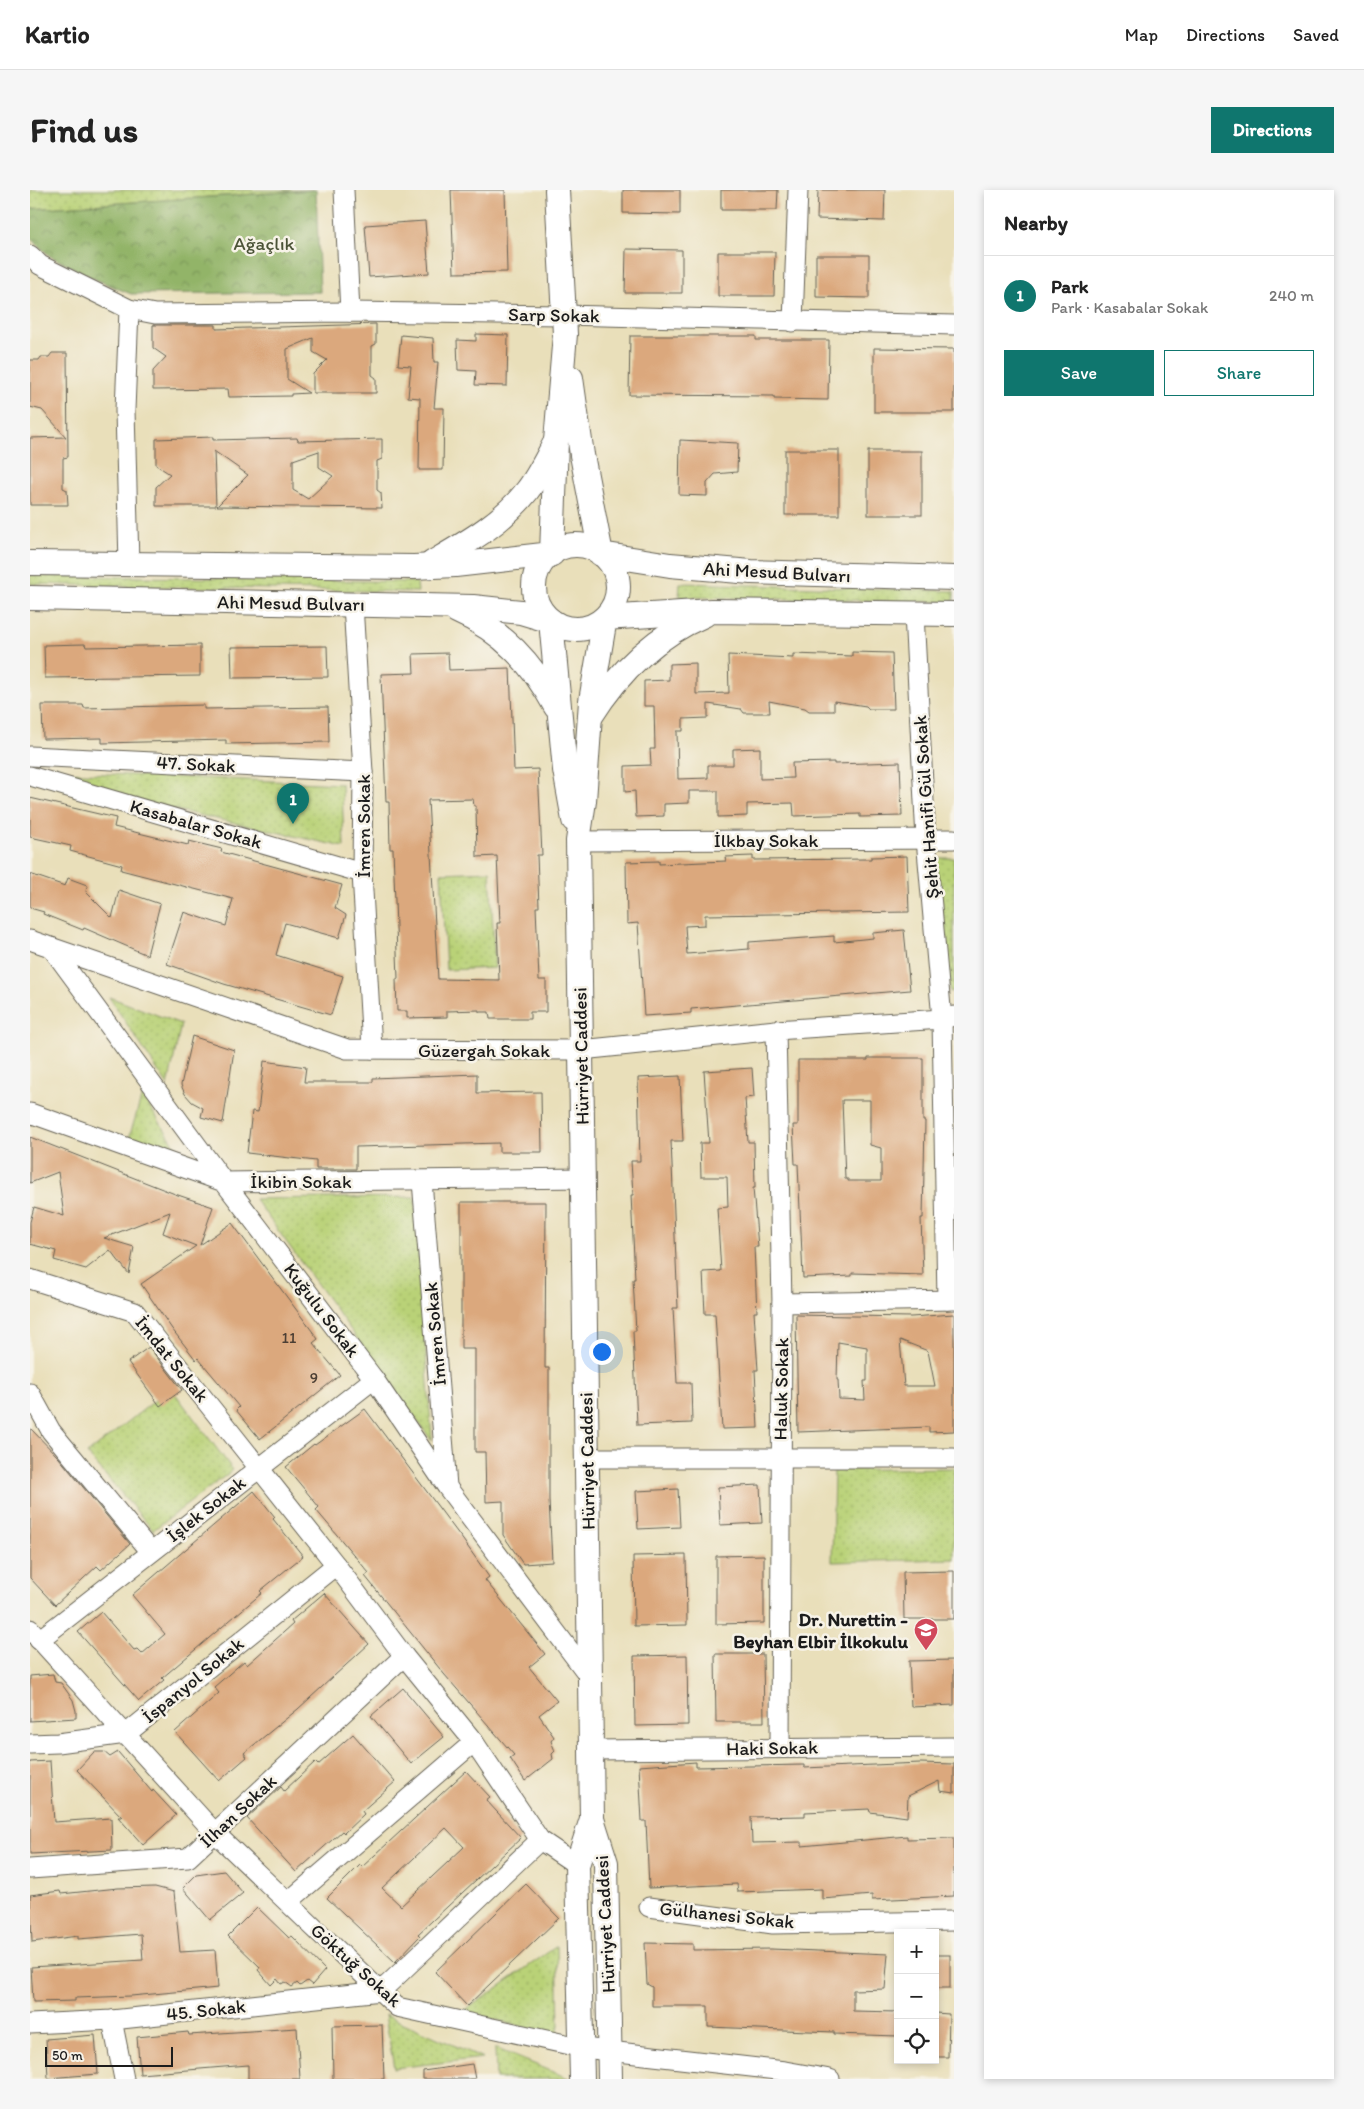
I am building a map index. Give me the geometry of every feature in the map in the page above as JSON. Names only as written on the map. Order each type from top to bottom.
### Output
[{"type":"main road","points":[[558,190],[564,325],[582,455],[601,554],[614,570],[618,590],[616,600],[605,618],[589,719],[584,801],[578,841]]},
{"type":"main road","points":[[564,325],[556,441],[552,554],[539,568],[534,587],[539,606],[551,621],[565,770],[578,841]]},
{"type":"main road","points":[[427,566],[486,529],[504,514],[526,492],[556,441]]},
{"type":"main road","name":"Ahi Mesud Bulvarı","points":[[30,562],[427,566],[552,554],[561,548],[582,546],[601,554],[670,565],[750,572],[954,578]]},
{"type":"main road","name":"Ahi Mesud Bulvarı","points":[[30,598],[446,606],[509,610],[578,629],[588,627],[605,618],[712,611],[954,614]]},
{"type":"main road","points":[[446,606],[487,626],[509,642],[541,679],[561,714]]},
{"type":"main road","points":[[589,719],[616,680],[637,658],[675,629],[712,611]]},
{"type":"main road","name":"Hürriyet Caddesi","points":[[578,841],[590,1750],[592,1819],[606,1863],[611,2050],[610,2079]]},
{"type":"main road","points":[[582,2079],[583,2048],[577,1865],[592,1819]]},
{"type":"street","points":[[344,190],[350,312]]},
{"type":"street","points":[[793,322],[798,190]]},
{"type":"street","name":"Sarp Sokak","points":[[30,255],[40,265],[129,309],[154,314],[350,312],[564,325],[864,322],[954,325]]},
{"type":"street","points":[[129,309],[125,410],[129,564]]},
{"type":"street","name":"İmren Sokak","points":[[352,604],[362,772],[362,873],[372,1049]]},
{"type":"street","name":"Şehit Hanifi Gül Sokak","points":[[914,614],[926,839],[948,1018],[950,1300]]},
{"type":"street","name":"47. Sokak","points":[[30,756],[362,772]]},
{"type":"street","name":"Kasabalar Sokak","points":[[30,776],[362,873]]},
{"type":"street","name":"İlkbay Sokak","points":[[578,841],[954,839]]},
{"type":"street","name":"Güzergah Sokak","points":[[30,940],[347,1049],[581,1050],[776,1030],[948,1018]]},
{"type":"street","name":"Kuğulu Sokak","points":[[51,947],[224,1182],[374,1379],[447,1487],[589,1676]]},
{"type":"street","name":"Haluk Sokak","points":[[776,1030],[782,1303],[780,1748]]},
{"type":"street","name":"İkibin Sokak","points":[[30,1113],[224,1182],[583,1178]]},
{"type":"street","name":"İmren Sokak","points":[[422,1180],[447,1487]]},
{"type":"street","name":"İmdat Sokak","points":[[30,1279],[135,1312],[336,1565],[404,1656],[474,1742],[540,1840]]},
{"type":"street","points":[[782,1303],[950,1300]]},
{"type":"street","name":"İşlek Sokak","points":[[34,1635],[151,1552],[374,1379]]},
{"type":"street","points":[[30,1393],[51,1431],[151,1552]]},
{"type":"street","points":[[587,1458],[954,1458]]},
{"type":"street","name":"İspanyol Sokak","points":[[30,1744],[58,1743],[126,1734],[336,1565]]},
{"type":"street","name":"Göktuğ Sokak","points":[[34,1635],[214,1832],[397,2007],[583,2048],[785,2071],[830,2079]]},
{"type":"street","name":"İlhan Sokak","points":[[30,1869],[188,1858],[404,1656]]},
{"type":"street","points":[[288,1902],[474,1742]]},
{"type":"street","name":"Haki Sokak","points":[[590,1750],[954,1746]]},
{"type":"street","points":[[381,1992],[540,1840],[577,1865]]},
{"type":"street","name":"Gülhanesi Sokak","points":[[649,1907],[773,1924],[954,1920]]},
{"type":"street","name":"45. Sokak","points":[[30,2024],[112,2020],[381,1992]]},
{"type":"street","points":[[112,2020],[124,2079]]},
{"type":"green space","points":[[30,190],[314,190],[30,209]]},
{"type":"green space","name":"Ağaçlık","points":[[316,190],[320,292],[131,294],[95,279],[50,256],[30,238],[30,209]]},
{"type":"green space","points":[[30,575],[417,582],[418,592],[30,584]]},
{"type":"green space","points":[[680,583],[954,591],[954,602],[679,597]]},
{"type":"green space","points":[[60,772],[342,784],[344,847],[140,802],[64,781]]},
{"type":"green space","points":[[936,858],[954,858],[954,991],[950,992]]},
{"type":"green space","points":[[490,871],[495,968],[446,970],[441,873]]},
{"type":"green space","points":[[109,997],[181,1024],[168,1086]]},
{"type":"green space","points":[[142,1095],[188,1165],[127,1145]]},
{"type":"green space","points":[[415,1197],[432,1441],[255,1199]]},
{"type":"green space","points":[[171,1388],[233,1470],[153,1530],[87,1454]]},
{"type":"green space","points":[[954,1468],[954,1559],[832,1562],[834,1470]]},
{"type":"green space","points":[[557,1946],[559,2026],[557,2035],[463,2012]]},
{"type":"green space","points":[[385,2015],[483,2058],[394,2068]]},
{"type":"green space","points":[[495,2048],[568,2078],[568,2079],[496,2079]]},
{"type":"building","points":[[451,190],[505,190],[507,272],[454,273]]},
{"type":"building","points":[[623,190],[680,190],[680,214],[623,213]]},
{"type":"building","points":[[721,190],[778,190],[777,210],[721,210]]},
{"type":"building","points":[[818,190],[885,190],[884,221],[817,219]]},
{"type":"building","points":[[425,221],[429,273],[369,277],[365,225]]},
{"type":"building","points":[[626,249],[682,250],[682,293],[625,293]]},
{"type":"building","points":[[718,252],[775,252],[774,296],[718,296]]},
{"type":"building","points":[[816,255],[869,255],[869,298],[816,297]]},
{"type":"building","points":[[376,324],[376,344],[372,346],[372,375],[376,378],[376,393],[313,393],[313,374],[327,360],[313,352],[313,338],[287,349],[287,379],[309,393],[291,394],[291,396],[229,397],[228,389],[153,390],[153,371],[166,357],[153,348],[153,325],[216,325],[216,329]]},
{"type":"building","points":[[476,334],[508,335],[507,386],[475,385],[476,371],[458,370],[457,340],[476,341]]},
{"type":"building","points":[[401,335],[433,338],[434,362],[438,362],[434,408],[444,408],[443,470],[419,470],[420,398],[408,397],[411,366],[398,365]]},
{"type":"building","points":[[630,336],[756,336],[756,340],[829,340],[828,400],[774,399],[774,396],[629,395]]},
{"type":"building","points":[[874,348],[954,349],[954,412],[874,412]]},
{"type":"building","points":[[52,353],[67,353],[68,457],[63,458],[63,488],[67,490],[68,505],[30,505],[30,438],[66,437],[42,410],[30,407],[30,360],[49,357]]},
{"type":"building","points":[[213,437],[213,440],[297,438],[298,441],[382,439],[382,459],[377,461],[377,490],[381,493],[382,508],[217,506],[248,475],[214,451],[216,506],[156,506],[156,487],[170,474],[156,465],[156,439]],"holes":[[[319,451],[319,467],[333,476],[308,499],[293,490],[293,460]]]},
{"type":"building","points":[[680,440],[738,443],[737,472],[715,474],[707,483],[707,496],[679,495]]},
{"type":"building","points":[[785,450],[839,450],[839,515],[785,515]]},
{"type":"building","points":[[868,451],[922,451],[922,515],[868,515]]},
{"type":"building","points":[[85,644],[86,647],[200,645],[200,676],[45,678],[44,645]]},
{"type":"building","points":[[327,646],[328,677],[232,678],[231,647]]},
{"type":"building","points":[[852,652],[892,653],[894,709],[869,709],[866,706],[834,701],[834,711],[809,711],[805,708],[769,701],[770,713],[744,713],[741,709],[708,704],[708,718],[683,719],[683,731],[677,731],[678,779],[708,778],[708,765],[733,765],[733,749],[760,748],[760,779],[793,778],[792,763],[900,762],[902,816],[860,817],[860,814],[794,816],[793,803],[747,804],[747,816],[718,817],[718,791],[689,791],[689,803],[664,804],[664,816],[636,817],[635,791],[625,792],[625,766],[651,765],[650,749],[655,749],[654,706],[644,706],[644,681],[669,680],[669,664],[696,663],[696,694],[729,693],[728,655],[793,658],[793,654],[852,656]]},
{"type":"building","points":[[448,653],[449,670],[510,668],[514,770],[538,769],[542,855],[537,855],[539,907],[536,907],[539,980],[546,980],[546,1012],[530,1012],[530,1019],[490,1019],[489,1012],[479,1012],[479,1010],[447,1011],[447,1017],[407,1018],[407,1011],[397,1011],[396,979],[398,979],[393,849],[390,849],[389,802],[386,802],[381,674],[414,673],[413,654]],"holes":[[[473,799],[474,806],[476,806],[477,857],[497,856],[500,923],[497,923],[499,980],[438,979],[428,800]]]},
{"type":"building","points":[[42,705],[83,705],[84,708],[204,705],[204,709],[328,707],[329,742],[226,744],[226,740],[102,743],[102,738],[43,739]]},
{"type":"building","points":[[30,798],[116,818],[114,827],[188,845],[189,841],[222,849],[221,852],[342,885],[335,908],[346,915],[339,938],[285,923],[276,955],[343,976],[331,1015],[224,984],[167,964],[184,912],[226,926],[233,899],[121,870],[122,865],[70,851],[71,846],[30,837]]},
{"type":"building","points":[[753,856],[753,860],[871,859],[871,857],[907,856],[909,912],[705,915],[705,925],[685,926],[687,954],[749,949],[749,942],[834,936],[834,942],[873,938],[873,933],[904,930],[910,990],[691,1009],[691,1013],[644,1016],[638,923],[627,924],[626,862],[659,861],[659,864],[726,861],[725,857]]},
{"type":"building","points":[[30,874],[65,886],[68,878],[87,885],[86,892],[112,918],[119,890],[160,904],[147,955],[84,928],[83,930],[43,914],[44,912],[30,908]]},
{"type":"building","points":[[192,1036],[234,1050],[223,1123],[201,1117],[203,1108],[192,1102],[185,1094],[181,1085]]},
{"type":"building","points":[[868,1058],[923,1058],[923,1121],[925,1121],[923,1218],[921,1218],[923,1275],[852,1273],[852,1276],[803,1278],[798,1164],[795,1164],[793,1125],[798,1125],[798,1060],[868,1060]],"holes":[[[842,1100],[870,1100],[870,1145],[881,1148],[881,1181],[848,1181],[848,1179],[845,1179]]]},
{"type":"building","points":[[264,1061],[306,1067],[304,1082],[373,1082],[373,1078],[477,1074],[477,1093],[541,1092],[542,1152],[499,1152],[499,1143],[356,1147],[356,1169],[316,1169],[316,1161],[247,1153],[252,1111],[258,1112]]},
{"type":"building","points":[[752,1068],[754,1097],[745,1098],[748,1142],[754,1142],[755,1188],[753,1188],[758,1247],[754,1247],[757,1312],[754,1312],[758,1370],[755,1370],[758,1428],[722,1429],[715,1314],[705,1314],[703,1272],[721,1271],[717,1208],[728,1207],[727,1177],[701,1177],[700,1143],[709,1143],[704,1071]]},
{"type":"building","points":[[680,1076],[683,1141],[671,1141],[678,1308],[673,1308],[677,1383],[691,1383],[692,1423],[637,1425],[633,1331],[636,1331],[631,1161],[640,1161],[638,1078]]},
{"type":"building","points":[[30,1137],[213,1207],[200,1245],[232,1223],[318,1339],[313,1343],[340,1375],[260,1439],[236,1410],[239,1407],[198,1358],[196,1360],[141,1284],[196,1246],[163,1233],[170,1212],[104,1238],[134,1247],[129,1274],[110,1250],[86,1269],[54,1260],[56,1251],[30,1244],[30,1222],[34,1207],[64,1216],[58,1172],[30,1183]]},
{"type":"building","points":[[461,1202],[546,1202],[545,1368],[549,1368],[549,1500],[552,1562],[523,1564],[503,1535],[503,1501],[486,1502],[485,1452],[475,1452],[475,1349],[461,1349]]},
{"type":"building","points":[[954,1314],[954,1431],[929,1432],[929,1427],[798,1432],[796,1315],[911,1317]],"holes":[[[900,1340],[928,1351],[935,1386],[904,1386]],[[838,1342],[867,1347],[867,1381],[864,1381],[865,1400],[839,1399],[837,1380]]]},
{"type":"building","points":[[149,1347],[182,1390],[160,1406],[128,1362]]},
{"type":"building","points":[[365,1409],[489,1577],[485,1580],[545,1654],[529,1667],[557,1701],[539,1715],[554,1737],[551,1741],[555,1751],[552,1754],[553,1759],[525,1781],[510,1758],[514,1755],[444,1674],[365,1576],[369,1573],[316,1510],[319,1507],[286,1467],[314,1444]]},
{"type":"building","points":[[30,1428],[59,1458],[130,1544],[101,1570],[97,1566],[55,1605],[30,1578]]},
{"type":"building","points":[[760,1485],[762,1523],[720,1525],[718,1487]]},
{"type":"building","points":[[678,1489],[680,1527],[638,1529],[636,1491]]},
{"type":"building","points":[[254,1491],[275,1517],[273,1519],[303,1556],[260,1591],[262,1593],[162,1678],[164,1680],[139,1701],[78,1632],[101,1612],[134,1650],[137,1649],[142,1654],[165,1634],[132,1595]]},
{"type":"building","points":[[686,1555],[687,1625],[634,1626],[633,1556]]},
{"type":"building","points":[[764,1555],[764,1623],[716,1624],[716,1556]]},
{"type":"building","points":[[954,1571],[954,1619],[904,1619],[903,1572]]},
{"type":"building","points":[[324,1593],[369,1644],[298,1709],[244,1753],[247,1757],[219,1781],[175,1732],[219,1693],[214,1687],[244,1661],[247,1665],[293,1624],[291,1621]]},
{"type":"building","points":[[715,1654],[763,1654],[764,1722],[716,1722]]},
{"type":"building","points":[[687,1655],[688,1725],[635,1726],[634,1656]]},
{"type":"building","points":[[954,1660],[954,1705],[911,1707],[909,1661]]},
{"type":"building","points":[[53,1674],[55,1682],[61,1683],[73,1700],[76,1718],[30,1721],[30,1676]]},
{"type":"building","points":[[403,1688],[444,1737],[411,1764],[371,1716]]},
{"type":"building","points":[[353,1734],[395,1782],[362,1811],[364,1814],[344,1833],[342,1831],[296,1872],[247,1818],[281,1787],[284,1791],[315,1762],[318,1765]]},
{"type":"building","points":[[94,1752],[104,1752],[110,1757],[118,1752],[152,1792],[153,1790],[176,1815],[143,1845],[118,1817],[122,1817],[77,1770]]},
{"type":"building","points":[[50,1761],[54,1822],[111,1818],[112,1850],[30,1854],[30,1762]]},
{"type":"building","points":[[696,1762],[696,1767],[804,1765],[804,1768],[920,1763],[954,1764],[954,1793],[940,1791],[939,1781],[908,1796],[907,1817],[870,1812],[869,1809],[805,1812],[805,1816],[751,1817],[752,1843],[802,1842],[802,1846],[907,1836],[907,1839],[954,1838],[954,1896],[872,1900],[872,1895],[822,1899],[822,1889],[738,1892],[737,1884],[649,1888],[646,1821],[642,1821],[639,1766]]},
{"type":"building","points":[[466,1771],[490,1797],[486,1800],[521,1838],[418,1934],[420,1936],[395,1962],[327,1898],[360,1865],[362,1867]],"holes":[[[446,1828],[464,1847],[401,1906],[382,1888]]]},
{"type":"building","points":[[224,1871],[243,1893],[210,1920],[183,1888],[196,1875]]},
{"type":"building","points":[[526,1884],[559,1918],[467,2006],[435,1972]]},
{"type":"building","points":[[155,1887],[174,1892],[180,1952],[215,1950],[218,1988],[131,1996],[75,1998],[75,2001],[33,2002],[31,1967],[143,1960],[141,1934],[78,1939],[78,1936],[32,1942],[30,1895],[60,1891],[61,1894],[118,1888]]},
{"type":"building","points":[[257,1907],[289,1938],[292,1936],[325,1970],[312,1985],[307,1981],[300,1986],[297,1983],[292,1987],[285,1982],[281,1984],[277,1979],[271,1985],[258,1970],[260,1967],[228,1936]]},
{"type":"building","points":[[645,1943],[693,1944],[693,1950],[771,1949],[888,1954],[885,1989],[853,1990],[853,2011],[894,2012],[894,2036],[708,2027],[708,2006],[652,2006],[652,1987],[647,1984]]},
{"type":"building","points":[[939,1955],[950,1955],[950,1988],[939,1988]]},
{"type":"building","points":[[939,2013],[949,2014],[948,2057],[939,2057]]},
{"type":"building","points":[[382,2025],[384,2079],[333,2079],[332,2026]]},
{"type":"building","points":[[297,2028],[300,2079],[248,2079],[248,2065],[140,2074],[137,2037],[188,2032],[189,2035]]},
{"type":"building","points":[[95,2035],[98,2074],[48,2078],[46,2039]]},
{"type":"building","points":[[472,2064],[475,2079],[423,2079],[423,2071]]},
{"type":"place","name":"Park","points":[[293,824]]},
{"type":"place","name":"Dr. Nurettin - Beyhan Elbir İlkokulu","points":[[926,1651]]}]
